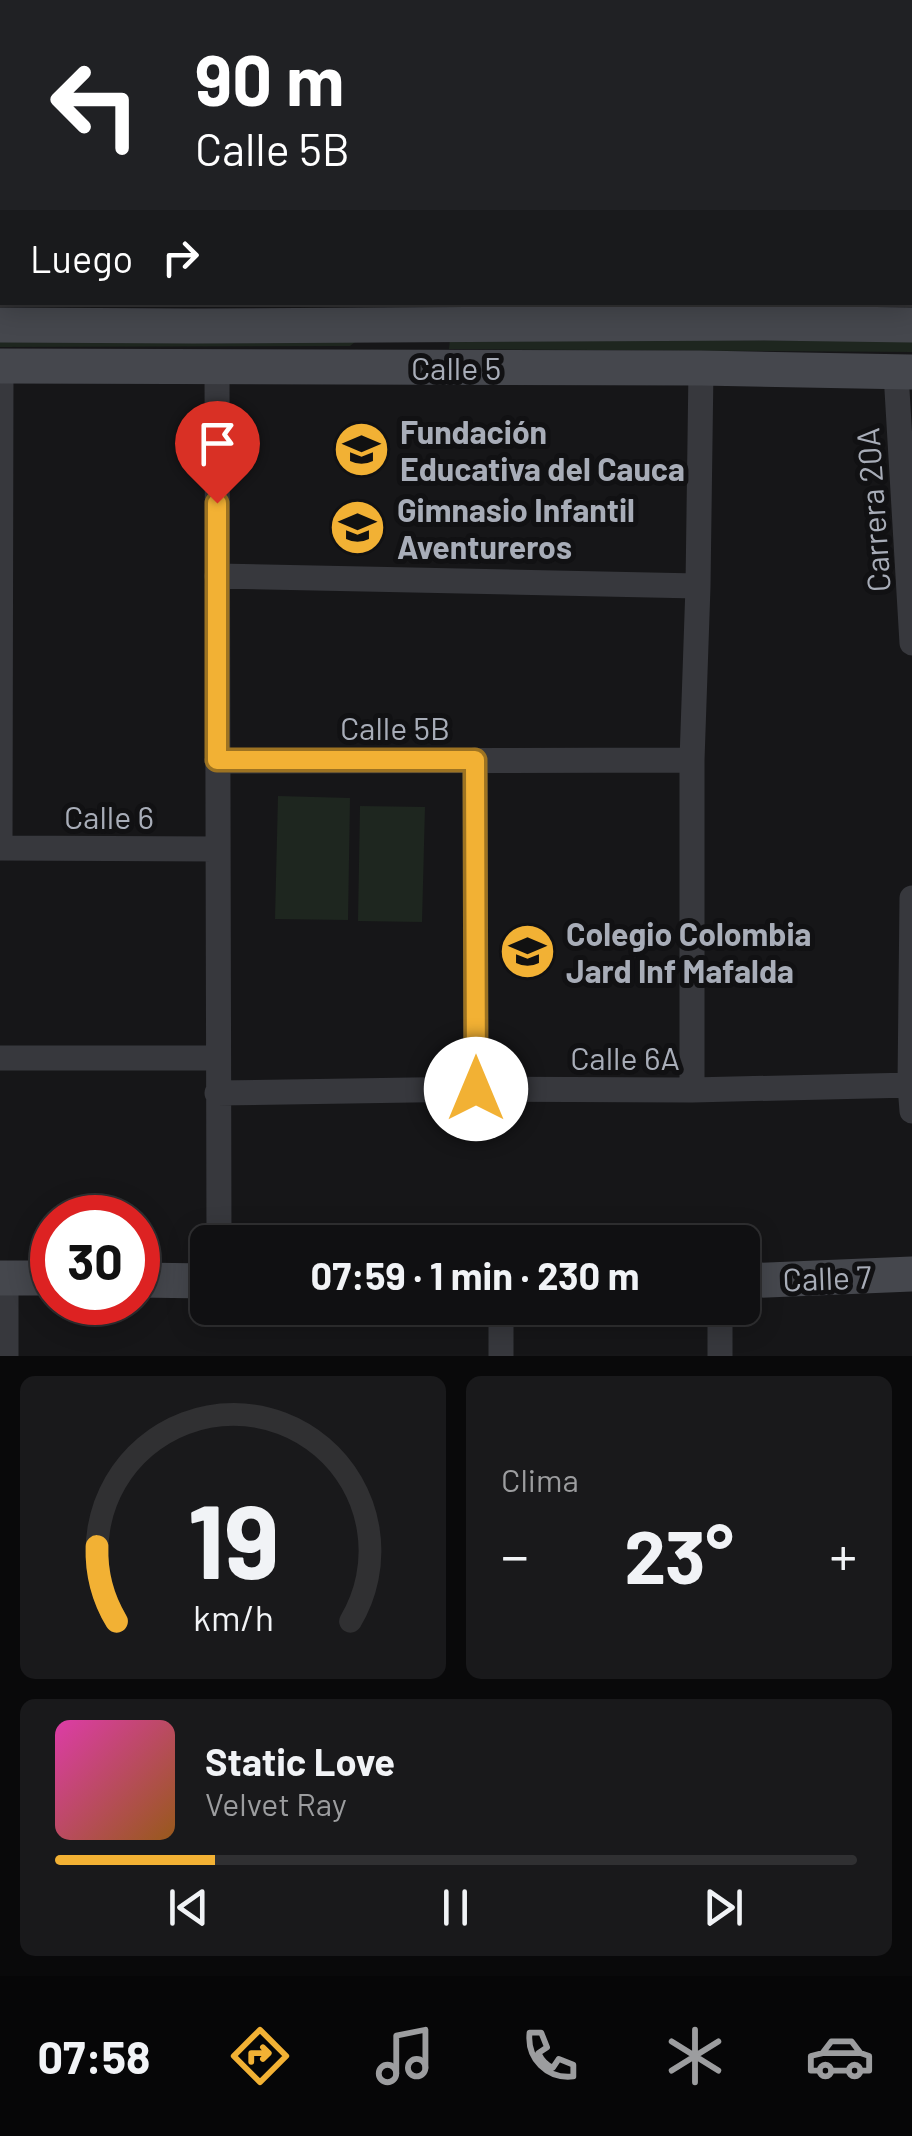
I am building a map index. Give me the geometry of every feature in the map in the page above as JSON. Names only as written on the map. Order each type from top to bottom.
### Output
[{"type":"main road","name":"Calle 5","points":[[0,324],[193,314],[414,325],[597,313],[912,325]]},
{"type":"main road","points":[[317,367],[414,325]]},
{"type":"main road","name":"Calle 5","points":[[1,366],[904,372]]},
{"type":"main road","name":"Calle 7","points":[[760,1280],[912,1274]]},
{"type":"main road","points":[[3,1278],[30,1278]]},
{"type":"main road","points":[[160,1280],[190,1280]]},
{"type":"street","points":[[0,848],[1,366]]},
{"type":"street","points":[[217,366],[219,1225]]},
{"type":"street","points":[[692,1090],[692,760],[700,368]]},
{"type":"street","name":"Carrera 20A","points":[[904,372],[912,643]]},
{"type":"street","points":[[217,576],[698,586]]},
{"type":"street","name":"Calle 5B","points":[[217,760],[692,760]]},
{"type":"street","points":[[475,760],[476,1089]]},
{"type":"street","name":"Calle 6","points":[[0,848],[217,850]]},
{"type":"street","points":[[911,1094],[912,898]]},
{"type":"street","points":[[0,1058],[217,1058]]},
{"type":"street","name":"Calle 6A","points":[[217,1092],[476,1089],[911,1094]]},
{"type":"street","points":[[3,1278],[6,1356]]},
{"type":"street","points":[[501,1325],[501,1356]]},
{"type":"street","points":[[720,1325],[720,1356]]},
{"type":"shaded area","points":[[0,334],[360,338],[350,346],[0,347]]},
{"type":"shaded area","points":[[450,339],[912,341],[912,352],[449,349]]},
{"type":"shaded area","points":[[278,796],[350,798],[348,920],[275,919]]},
{"type":"shaded area","points":[[360,806],[425,807],[422,922],[358,921]]},
{"type":"place","name":"Fundación Educativa del Cauca","points":[[361,449]]},
{"type":"place","name":"Gimnasio Infantil Aventureros","points":[[358,527]]},
{"type":"place","name":"Colegio Colombia Jard Inf Mafalda","points":[[527,951]]},
{"type":"route","points":[[217,503],[217,760],[475,760],[476,1089]]}]
